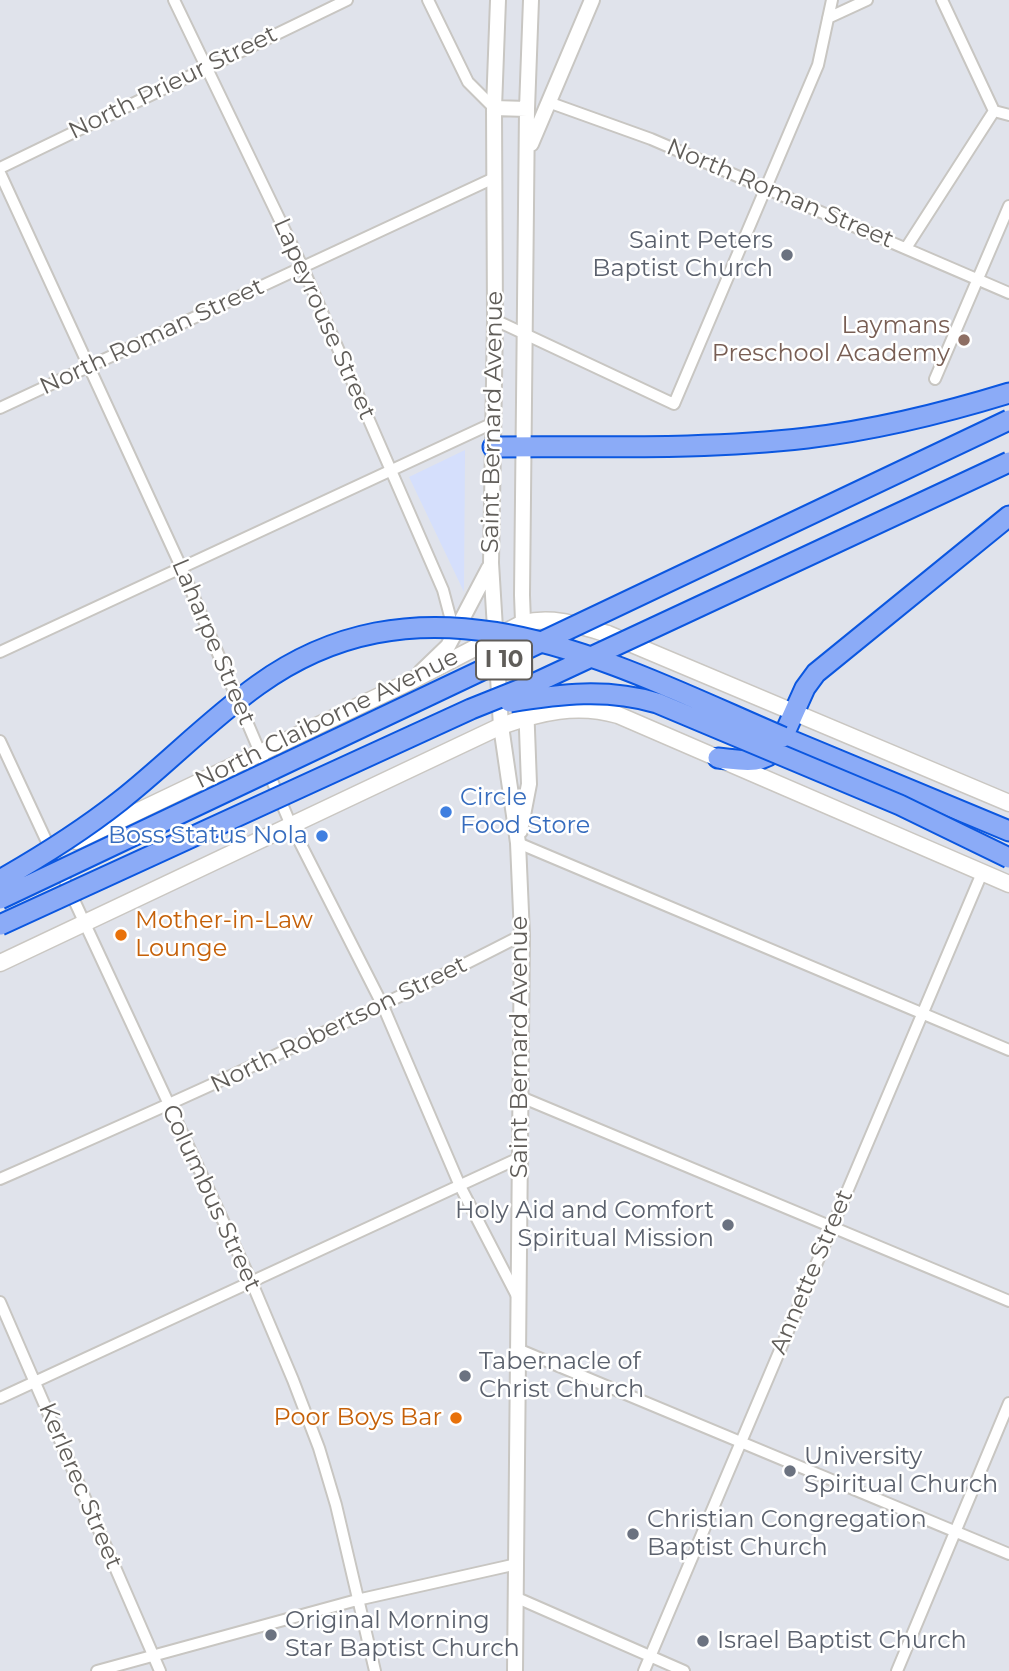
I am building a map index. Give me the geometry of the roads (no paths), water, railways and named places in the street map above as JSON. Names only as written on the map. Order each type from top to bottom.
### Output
[{"type":"highway","points":[[493,447],[708,445],[842,433],[1009,393]]},
{"type":"highway","name":"I 10","points":[[0,899],[1009,420]]},
{"type":"highway","name":"I 10","points":[[0,925],[471,709],[531,685],[1009,462]]},
{"type":"highway","points":[[718,758],[766,759],[778,748],[810,681],[832,657],[1009,516]]},
{"type":"highway","points":[[0,877],[85,828],[231,706],[277,673],[313,654],[363,634],[429,626],[512,635],[607,662],[1009,831]]},
{"type":"highway","points":[[471,709],[554,695],[616,693],[639,697],[689,714],[900,805],[1009,858]]},
{"type":"main road","name":"North Claiborne Avenue","points":[[0,877],[413,680],[523,623],[542,619],[572,623],[794,710],[1009,803]]},
{"type":"main road","points":[[0,962],[290,823],[501,726],[527,716],[559,710],[603,711],[1009,884]]},
{"type":"street","name":"Lapeyrouse Street","points":[[174,0],[302,266],[443,590],[451,620],[448,646]]},
{"type":"street","name":"North Prieur Street","points":[[0,168],[347,0]]},
{"type":"street","points":[[428,0],[468,82],[494,108],[527,109]]},
{"type":"street","name":"Saint Bernard Avenue","points":[[498,0],[494,108],[495,320],[491,563],[501,726],[518,843],[522,935],[515,1671]]},
{"type":"street","points":[[498,35],[503,0]]},
{"type":"street","name":"Saint Bernard Avenue","points":[[518,843],[529,784],[523,623],[523,447],[531,0]]},
{"type":"street","points":[[528,152],[592,0]]},
{"type":"street","points":[[495,320],[674,404],[818,65],[832,0]]},
{"type":"street","points":[[828,18],[867,0]]},
{"type":"street","points":[[942,0],[994,111],[1009,115]]},
{"type":"street","name":"North Roman Street","points":[[548,102],[651,139],[1009,293]]},
{"type":"street","points":[[906,248],[994,111]]},
{"type":"street","name":"Laharpe Street","points":[[0,173],[182,569],[290,823],[383,1006],[460,1186],[518,1298]]},
{"type":"street","name":"North Roman Street","points":[[0,408],[494,178]]},
{"type":"street","points":[[935,379],[1009,206]]},
{"type":"street","points":[[0,652],[493,423]]},
{"type":"street","points":[[413,680],[448,646],[476,597],[491,563]]},
{"type":"street","name":"Columbus Street","points":[[0,741],[252,1283],[319,1448],[375,1671]]},
{"type":"street","points":[[518,843],[1009,1050]]},
{"type":"street","name":"Annette Street","points":[[644,1671],[982,873]]},
{"type":"street","name":"North Robertson Street","points":[[0,1179],[169,1106],[383,1006],[522,935]]},
{"type":"street","points":[[521,1097],[1009,1301]]},
{"type":"street","points":[[0,1398],[519,1158]]},
{"type":"street","name":"Kerlerec Street","points":[[0,1302],[160,1671]]},
{"type":"street","points":[[520,1350],[1009,1554]]},
{"type":"street","points":[[897,1671],[1009,1403]]},
{"type":"street","points":[[97,1671],[357,1600],[517,1564]]},
{"type":"street","points":[[515,1597],[684,1671]]},
{"type":"place","name":"Saint Peters Baptist Church","points":[[787,255]]},
{"type":"place","name":"Laymans Preschool Academy","points":[[964,340]]},
{"type":"place","name":"Circle Food Store","points":[[446,812]]},
{"type":"place","name":"Boss Status Nola","points":[[322,836]]},
{"type":"place","name":"Mother-in-Law Lounge","points":[[121,935]]},
{"type":"place","name":"Holy Aid and Comfort Spiritual Mission","points":[[728,1225]]},
{"type":"place","name":"Tabernacle of Christ Church","points":[[465,1376]]},
{"type":"place","name":"Poor Boys Bar","points":[[456,1418]]},
{"type":"place","name":"University Spiritual Church","points":[[790,1471]]},
{"type":"place","name":"Christian Congregation Baptist Church","points":[[633,1534]]},
{"type":"place","name":"Original Morning Star Baptist Church","points":[[271,1635]]},
{"type":"place","name":"Israel Baptist Church","points":[[703,1641]]}]
